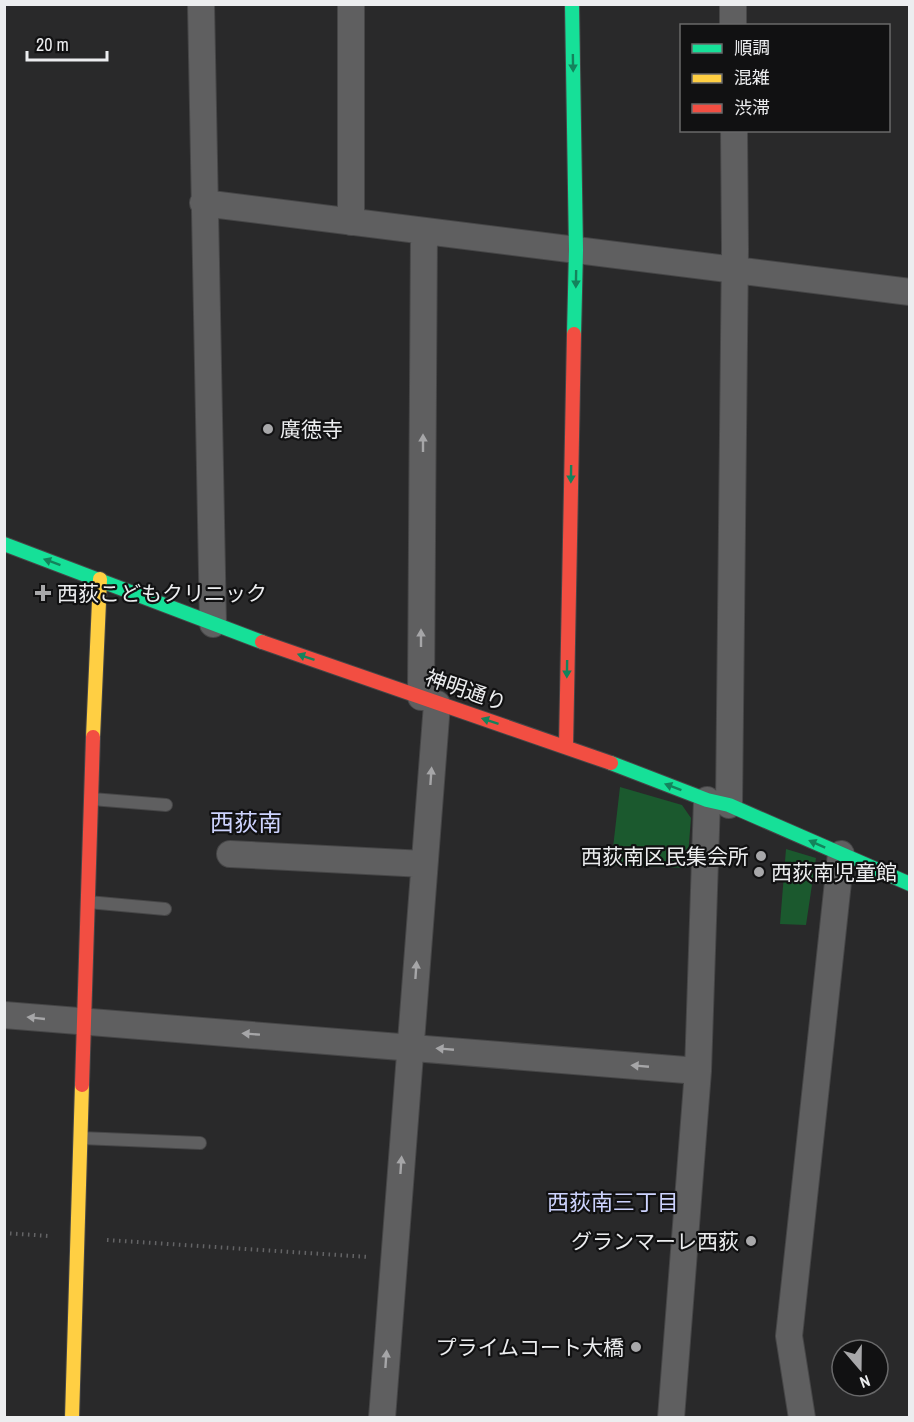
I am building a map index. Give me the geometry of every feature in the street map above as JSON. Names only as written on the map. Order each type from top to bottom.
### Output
[{"type":"street","points":[[201,4],[203,203],[213,624]]},
{"type":"street","points":[[351,4],[351,222]]},
{"type":"street","points":[[566,746],[576,250],[572,4]]},
{"type":"street","points":[[733,4],[733,24]]},
{"type":"street","points":[[672,1418],[718,803],[733,270],[734,132]]},
{"type":"street","points":[[203,203],[909,292]]},
{"type":"street","points":[[382,1418],[424,864],[429,701],[424,231]]},
{"type":"street","name":"神明通り","points":[[4,544],[213,624],[429,701],[566,746],[718,803],[909,884]]},
{"type":"street","points":[[72,1418],[87,902],[100,579]]},
{"type":"street","points":[[230,854],[424,864]]},
{"type":"street","points":[[802,1418],[789,1336],[841,854]]},
{"type":"street","points":[[4,1015],[698,1071]]},
{"type":"lane","points":[[91,799],[166,805]]},
{"type":"lane","points":[[87,902],[165,909]]},
{"type":"lane","points":[[80,1138],[200,1143]]},
{"type":"path","points":[[4,1233],[394,1258]]},
{"type":"green space","points":[[620,787],[682,805],[691,818],[687,868],[611,865]]},
{"type":"green space","points":[[786,849],[816,858],[806,925],[780,924]]},
{"type":"traffic: fast","points":[[572,4],[576,250],[574,334]]},
{"type":"traffic: fast","points":[[4,544],[262,642]]},
{"type":"traffic: fast","points":[[611,763],[707,800],[729,805],[910,884]]},
{"type":"traffic: slow","points":[[93,737],[100,579]]},
{"type":"traffic: slow","points":[[72,1418],[82,1085]]},
{"type":"traffic: jam","points":[[566,746],[574,334]]},
{"type":"traffic: jam","points":[[262,642],[611,763]]},
{"type":"traffic: jam","points":[[82,1085],[93,737]]},
{"type":"place","name":"廣徳寺","points":[[268,429]]},
{"type":"place","name":"西荻こどもクリニック","points":[[43,593]]},
{"type":"place","name":"西荻南区民集会所","points":[[761,856]]},
{"type":"place","name":"西荻南児童館","points":[[759,872]]},
{"type":"place","name":"グランマーレ西荻","points":[[751,1241]]},
{"type":"place","name":"プライムコート大橋","points":[[636,1347]]},
{"type":"district","name":"西荻南","points":[[246,822]]},
{"type":"district","name":"西荻南三丁目","points":[[613,1202]]}]
